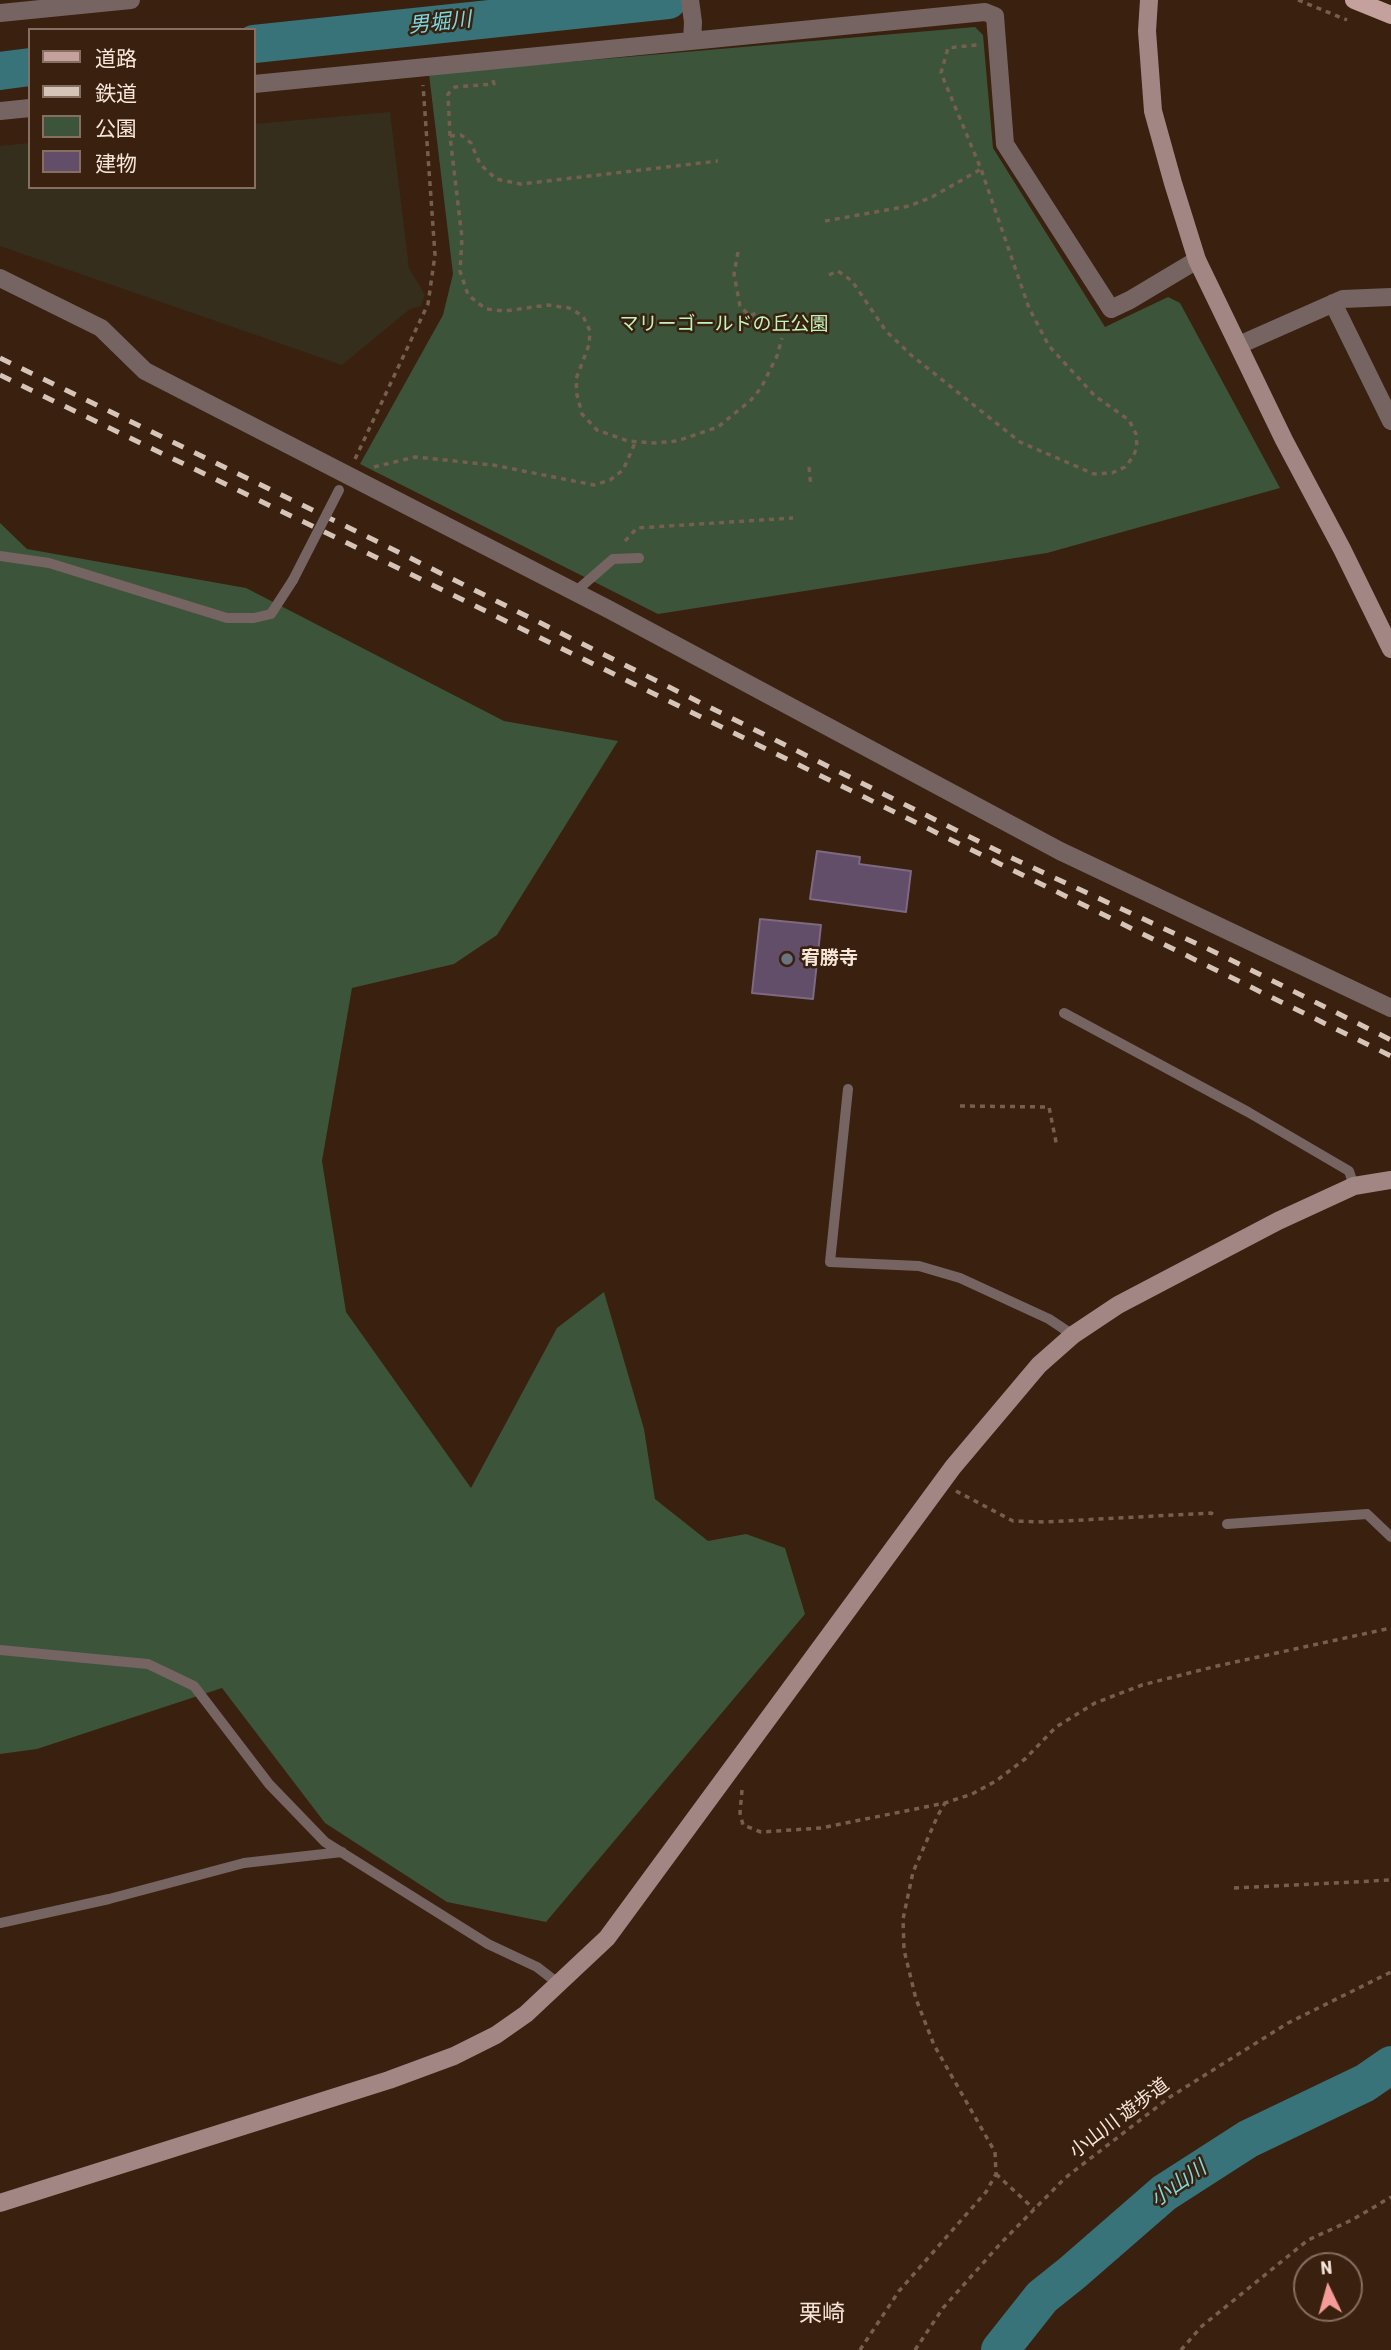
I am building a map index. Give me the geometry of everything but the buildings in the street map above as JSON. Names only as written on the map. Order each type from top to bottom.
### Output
[{"type":"main road","points":[[1354,0],[1391,15]]},
{"type":"street","points":[[0,13],[131,0]]},
{"type":"street","points":[[690,0],[692,41]]},
{"type":"street","points":[[1149,0],[1147,31],[1153,111],[1172,183],[1197,260],[1284,440],[1391,649]]},
{"type":"street","points":[[256,84],[985,12],[995,16],[1005,144],[1111,309],[1197,260]]},
{"type":"street","points":[[0,111],[28,108]]},
{"type":"street","points":[[0,278],[101,328],[145,371],[348,481],[575,592],[1060,851],[1390,1002]]},
{"type":"street","points":[[1239,345],[1343,299],[1391,297]]},
{"type":"street","points":[[1333,303],[1391,421]]},
{"type":"street","points":[[0,2203],[389,2080],[454,2056],[496,2035],[526,2014],[607,1938],[941,1483],[1039,1365],[1073,1335],[1131,1298],[1279,1221],[1354,1186],[1391,1181]]},
{"type":"lane","points":[[0,556],[49,563],[228,618],[254,618],[271,614],[348,481]]},
{"type":"lane","points":[[575,592],[613,559],[639,558]]},
{"type":"lane","points":[[1064,1013],[1248,1112],[1349,1171],[1354,1186]]},
{"type":"lane","points":[[848,1089],[830,1262],[919,1266],[960,1278],[1049,1319],[1073,1335]]},
{"type":"lane","points":[[1227,1524],[1367,1514],[1391,1537]]},
{"type":"lane","points":[[0,1650],[148,1664],[194,1686],[269,1784],[325,1842],[488,1944],[537,1967],[559,1984]]},
{"type":"lane","points":[[0,1923],[109,1899],[244,1863],[342,1852]]},
{"type":"path","points":[[829,275],[838,271],[852,281],[886,331],[911,355],[1020,442],[1094,474],[1112,473],[1125,467],[1137,447],[1136,434],[1129,420],[1095,396],[1049,346],[1029,308],[981,169],[941,73],[948,48],[997,44]]},
{"type":"path","points":[[491,60],[494,84],[455,87],[448,94],[462,238],[460,271],[468,295],[486,309],[505,311],[548,305],[569,308],[583,316],[590,331],[589,345],[576,379],[582,415],[597,430],[635,443],[677,441],[718,427],[751,400],[761,388],[777,356],[782,338]]},
{"type":"path","points":[[348,481],[428,304],[435,255],[422,66]]},
{"type":"path","points":[[450,136],[461,135],[471,143],[480,164],[496,180],[521,184],[718,161]]},
{"type":"path","points":[[825,221],[909,206],[932,197],[981,169]]},
{"type":"path","points":[[738,252],[734,274],[740,306],[750,316],[756,313]]},
{"type":"path","points":[[348,481],[374,466],[415,457],[493,465],[594,485],[610,480],[623,470],[635,443]]},
{"type":"path","points":[[808,467],[811,487]]},
{"type":"path","points":[[624,543],[637,528],[793,518]]},
{"type":"path","points":[[960,1106],[1049,1107],[1057,1147]]},
{"type":"path","points":[[941,1483],[1013,1521],[1045,1522],[1211,1513],[1227,1524]]},
{"type":"path","points":[[734,1767],[742,1782],[740,1813],[743,1825],[761,1832],[821,1828],[945,1803],[972,1794],[996,1781],[1025,1759],[1056,1727],[1107,1699],[1142,1685],[1391,1628]]},
{"type":"path","points":[[860,2350],[899,2291],[986,2192],[996,2174],[995,2152],[934,2045],[916,1999],[904,1950],[903,1919],[913,1872],[945,1803]]},
{"type":"path","points":[[1234,1888],[1391,1880]]},
{"type":"path","name":"小山川 遊歩道","points":[[915,2350],[943,2308],[1065,2178],[1170,2097],[1288,2023],[1391,1972]]},
{"type":"path","points":[[996,2174],[1034,2209]]},
{"type":"path","points":[[1181,2350],[1202,2326],[1308,2240],[1352,2220],[1391,2197]]},
{"type":"shaded area","points":[[390,112],[409,268],[425,295],[421,306],[410,309],[342,365],[0,246],[0,146],[28,143],[28,189],[256,189],[256,124]]},
{"type":"green space","name":"マリーゴールドの丘公園","points":[[975,27],[983,35],[993,148],[1105,327],[1168,297],[1180,303],[1280,488],[1047,553],[658,614],[360,464],[443,315],[453,274],[429,74]]},
{"type":"green space","points":[[0,523],[27,549],[246,588],[504,721],[618,741],[497,935],[454,964],[352,988],[322,1161],[346,1312],[471,1488],[557,1328],[604,1292],[644,1429],[655,1499],[708,1541],[746,1534],[785,1548],[805,1614],[546,1922],[447,1902],[325,1823],[222,1688],[37,1749],[0,1754]]},
{"type":"waterway","name":"男堀川","points":[[256,44],[668,0]]},
{"type":"waterway","name":"男堀川","points":[[0,71],[28,67]]},
{"type":"waterway","name":"小山川","points":[[1000,2350],[1042,2297],[1164,2193],[1248,2139],[1365,2083],[1391,2065]]},
{"type":"railway","points":[[0,358],[362,534],[1014,859],[1221,955],[1391,1040]]},
{"type":"railway","points":[[0,375],[1391,1056]]},
{"type":"place","name":"宥勝寺","points":[[787,959]]},
{"type":"district","name":"栗崎","points":[[822,2315]]}]
